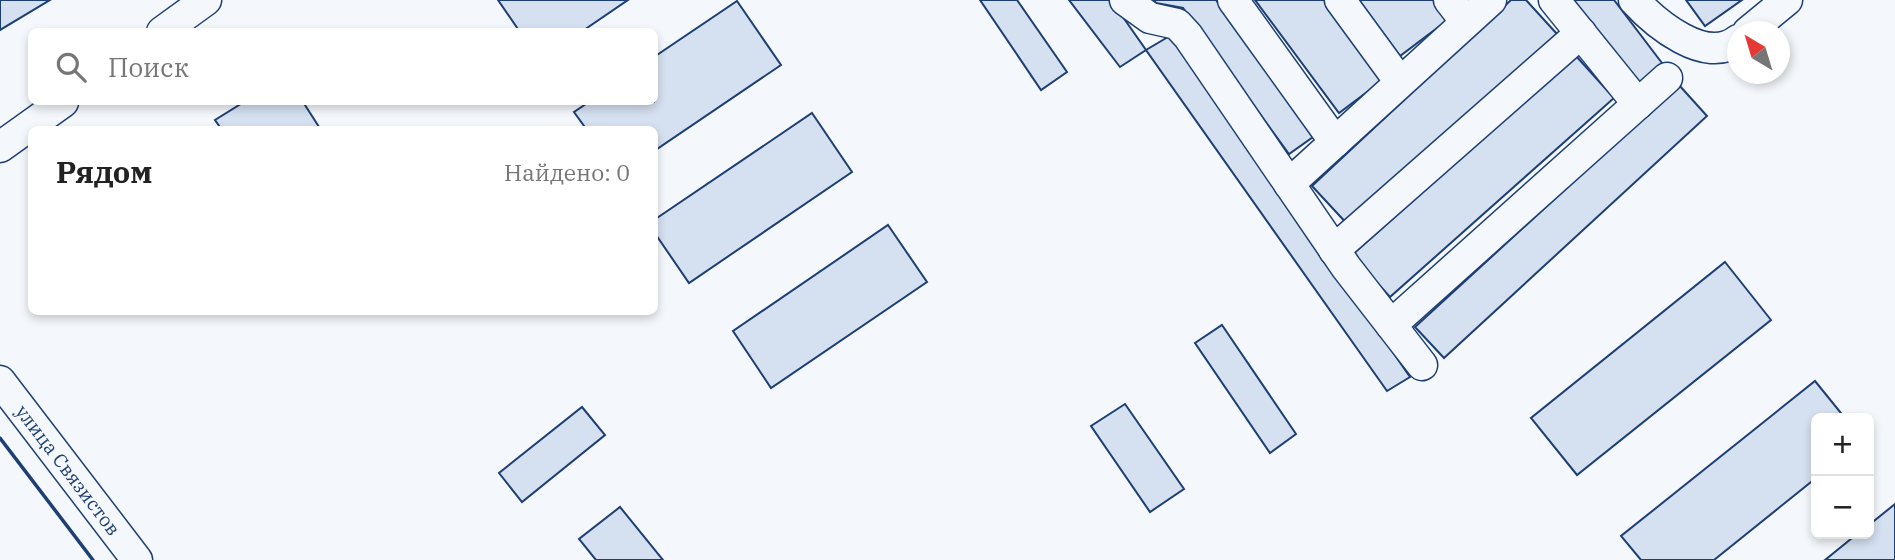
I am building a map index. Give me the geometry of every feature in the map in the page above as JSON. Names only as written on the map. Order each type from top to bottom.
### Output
[{"type":"street","points":[[168,28],[206,0]]},
{"type":"street","points":[[1125,0],[1150,18],[1177,24],[1334,250],[1422,365]]},
{"type":"street","points":[[1233,0],[1335,142]]},
{"type":"street","points":[[1340,0],[1401,82]]},
{"type":"street","points":[[1289,184],[1401,82],[1458,11],[1491,0]]},
{"type":"street","points":[[1554,0],[1638,104]]},
{"type":"street","points":[[1634,0],[1671,34],[1715,49],[1727,44]]},
{"type":"street","points":[[1761,21],[1787,0]]},
{"type":"street","points":[[1334,250],[1581,33]]},
{"type":"street","points":[[1391,325],[1667,78]]},
{"type":"street","points":[[29,126],[59,105]]},
{"type":"street","points":[[0,146],[28,126]]},
{"type":"street","name":"улица Связистов","points":[[0,381],[136,560]]},
{"type":"building","points":[[0,0],[50,0],[0,30]]},
{"type":"building","points":[[498,0],[628,0],[587,28],[517,28]]},
{"type":"building","points":[[980,0],[1017,0],[1067,72],[1041,90]]},
{"type":"building","points":[[1069,0],[1111,0],[1146,50],[1120,67]]},
{"type":"building","points":[[1154,0],[1216,0],[1313,137],[1289,154],[1183,8],[1156,3]]},
{"type":"building","points":[[1255,0],[1324,0],[1383,80],[1339,113]]},
{"type":"building","points":[[1359,0],[1434,0],[1449,19],[1400,56]]},
{"type":"building","points":[[1511,0],[1526,0],[1557,34],[1350,227],[1312,186]]},
{"type":"building","points":[[1571,0],[1614,0],[1665,67],[1640,87]]},
{"type":"building","points":[[1686,0],[1742,0],[1705,26]]},
{"type":"building","points":[[737,1],[781,65],[658,148],[658,126],[584,126],[574,112],[584,105],[658,105],[658,54]]},
{"type":"building","points":[[1173,34],[1410,377],[1387,391],[1146,50]]},
{"type":"building","points":[[1576,56],[1614,98],[1390,297],[1352,255]]},
{"type":"building","points":[[1679,85],[1707,116],[1444,358],[1415,327]]},
{"type":"building","points":[[239,105],[305,105],[318,126],[219,126],[215,120]]},
{"type":"building","points":[[812,113],[852,172],[689,283],[658,238],[658,217]]},
{"type":"building","points":[[888,225],[927,282],[771,388],[733,331]]},
{"type":"building","points":[[1725,262],[1771,320],[1577,475],[1531,418]]},
{"type":"building","points":[[1222,325],[1296,434],[1270,453],[1195,343]]},
{"type":"building","points":[[1815,381],[1841,413],[1811,413],[1811,482],[1714,560],[1641,560],[1621,536]]},
{"type":"building","points":[[1125,404],[1184,489],[1150,512],[1091,426]]},
{"type":"building","points":[[582,407],[605,435],[522,502],[499,473]]},
{"type":"building","points":[[1895,504],[1895,560],[1825,560],[1851,539],[1874,539],[1874,521]]},
{"type":"building","points":[[620,507],[663,560],[596,560],[579,539]]},
{"type":"wall","points":[[0,438],[93,560]]}]
